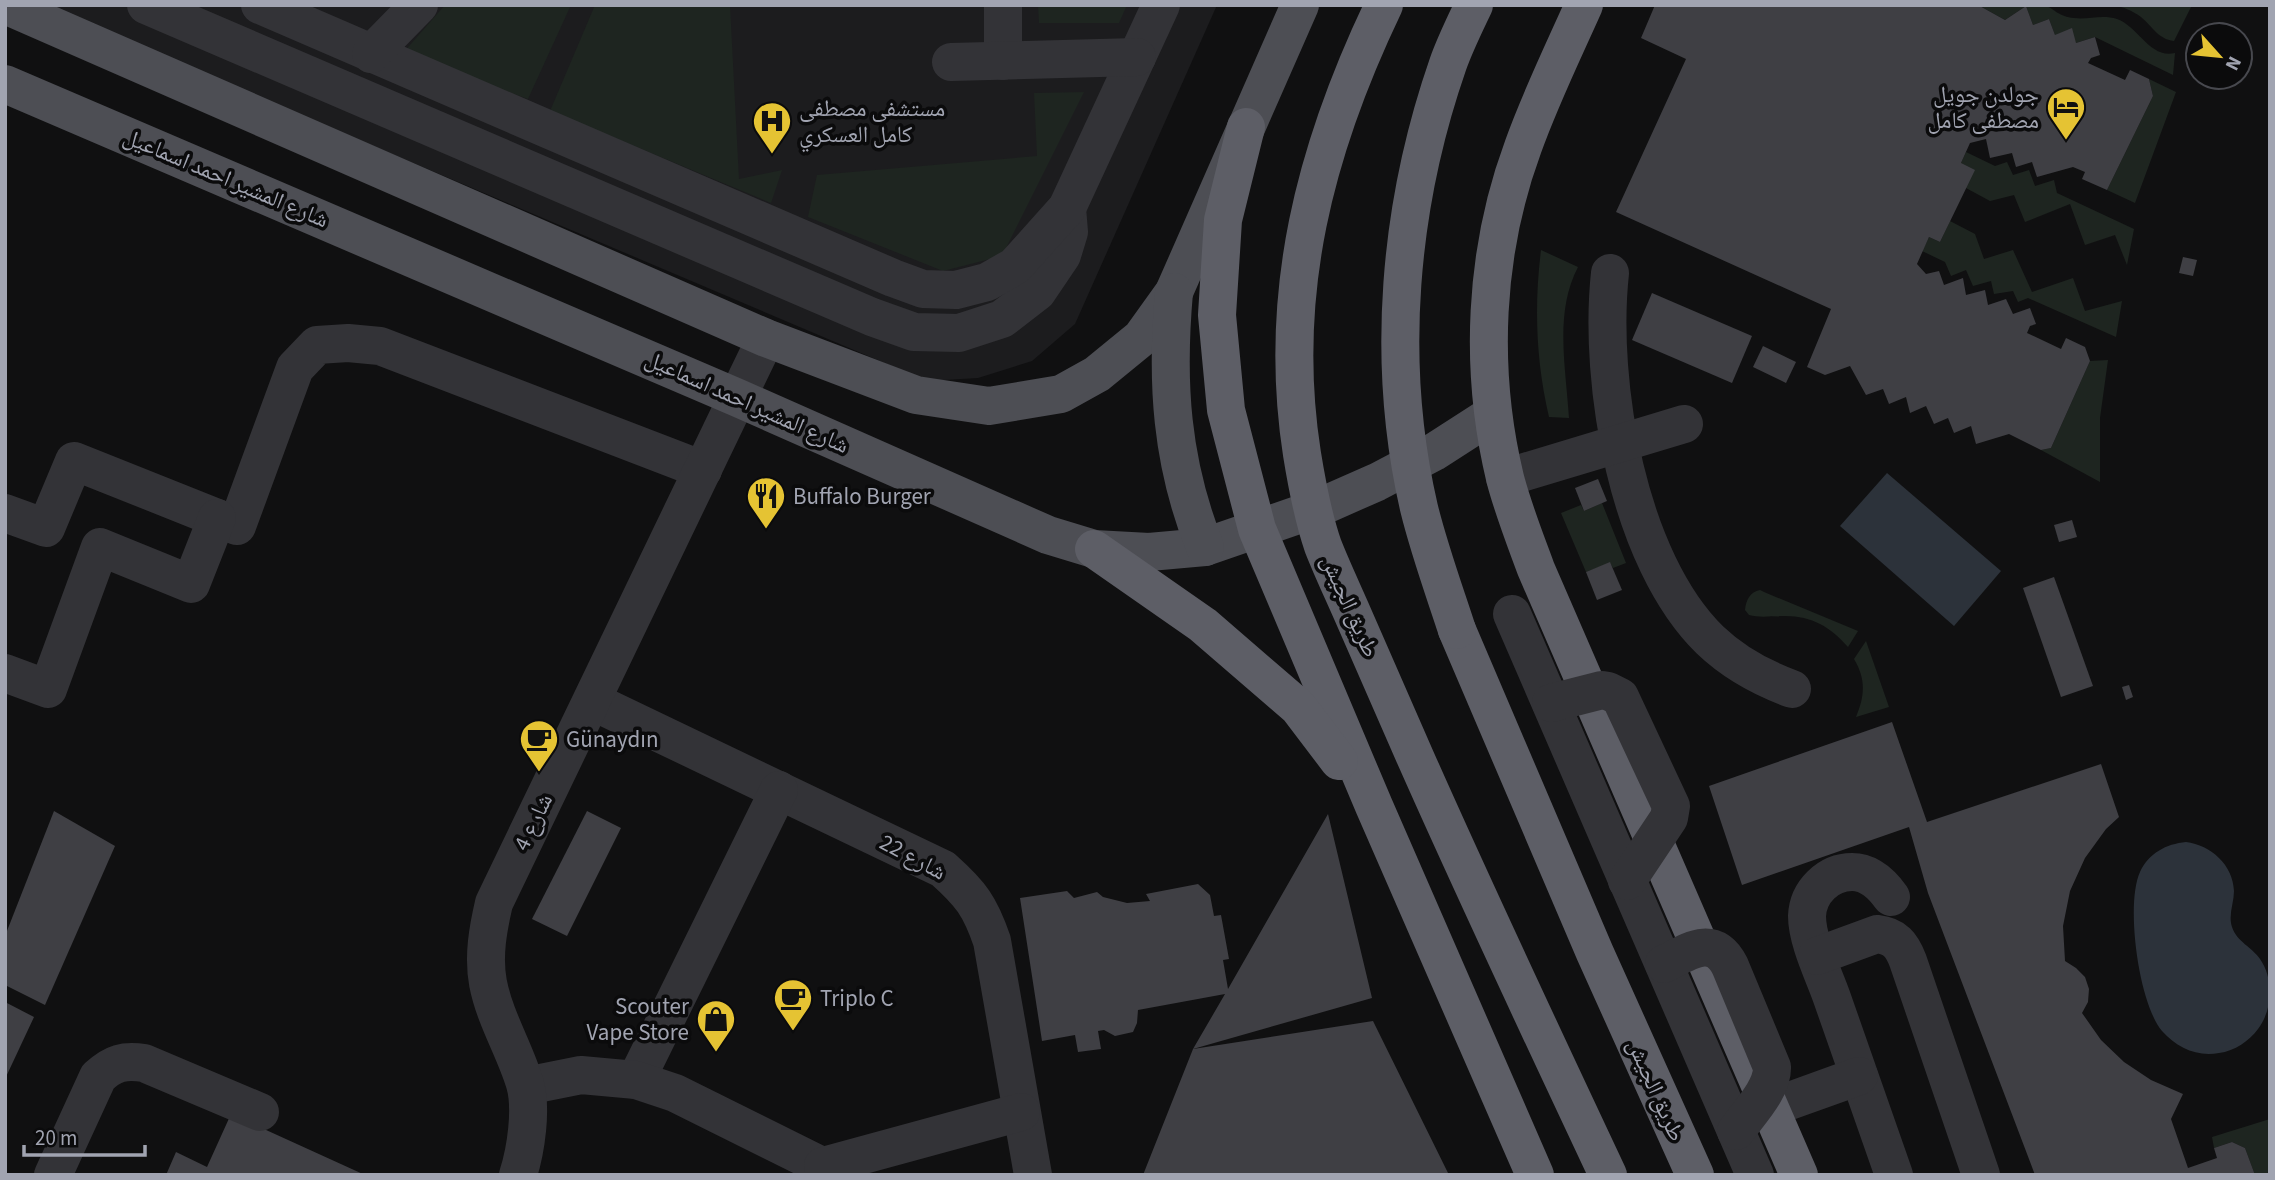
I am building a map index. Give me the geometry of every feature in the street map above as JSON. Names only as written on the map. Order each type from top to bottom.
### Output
[{"type":"highway","name":"طريق الجيش","points":[[1384,5],[1347,87],[1327,142],[1301,256],[1295,314],[1295,373],[1299,431],[1308,490],[1323,545],[1443,820],[1608,1175]]},
{"type":"highway","name":"طريق الجيش","points":[[1474,5],[1449,61],[1429,124],[1404,251],[1400,315],[1402,380],[1408,444],[1419,508],[1457,630],[1595,953],[1695,1175]]},
{"type":"highway","points":[[1584,5],[1522,148],[1509,191],[1490,295],[1489,339],[1493,414],[1505,478],[1517,520],[1536,569],[1799,1175]]},
{"type":"highway","points":[[1246,127],[1223,220],[1217,315],[1226,410],[1257,529],[1535,1175]]},
{"type":"highway","points":[[1094,549],[1203,625],[1298,707],[1374,806]]},
{"type":"main road","points":[[5,5],[766,338],[916,395],[989,406],[1061,394],[1097,374],[1141,338],[1174,292],[1300,5]]},
{"type":"main road","name":"شارع المشير احمد اسماعيل","points":[[5,84],[738,398],[1048,535],[1094,549],[1149,551],[1205,547],[1318,508],[1377,482],[1434,452],[1493,414]]},
{"type":"main road","points":[[1174,292],[1170,335],[1173,424],[1191,511],[1205,547]]},
{"type":"street","points":[[146,5],[846,306],[914,332],[959,333],[1002,319],[1037,292],[1062,255],[1069,232],[1067,208]]},
{"type":"street","points":[[260,5],[880,273],[923,289],[956,290],[987,282],[1015,266],[1067,208],[1161,5]]},
{"type":"street","points":[[371,54],[419,5]]},
{"type":"street","points":[[1003,5],[1003,61]]},
{"type":"street","points":[[951,62],[1137,57]]},
{"type":"street","points":[[1611,273],[1608,349],[1610,381],[1633,497],[1647,536],[1664,573],[1694,622],[1729,656],[1770,681],[1792,689]]},
{"type":"street","name":"شارع 4","points":[[518,1175],[523,1160],[527,1123],[526,1086],[500,1021],[488,982],[486,942],[494,903],[766,338]]},
{"type":"street","points":[[5,513],[46,528],[74,461],[237,526],[295,368],[317,345],[348,343],[380,346],[703,470]]},
{"type":"street","points":[[1505,478],[1620,441],[1684,424]]},
{"type":"street","points":[[5,673],[48,689],[100,547],[191,584],[217,518]]},
{"type":"street","points":[[1512,614],[1755,1175]]},
{"type":"street","points":[[1551,703],[1602,690],[1615,693],[1620,698],[1671,806],[1669,818],[1627,881]]},
{"type":"street","name":"شارع 22","points":[[592,701],[943,869],[966,889],[982,913],[992,941],[1033,1175]]},
{"type":"street","points":[[636,1080],[779,790]]},
{"type":"street","points":[[1891,897],[1875,879],[1864,874],[1841,873],[1829,878],[1813,894],[1809,905],[1809,929],[1894,1175]]},
{"type":"street","points":[[1817,956],[1877,934],[1886,935],[1901,944],[1913,972],[1981,1175]]},
{"type":"street","points":[[1664,964],[1699,947],[1709,947],[1725,956],[1730,966],[1772,1067],[1767,1086],[1736,1131]]},
{"type":"street","points":[[53,1175],[98,1077],[111,1065],[128,1060],[144,1063],[260,1112]]},
{"type":"street","points":[[526,1086],[581,1075],[636,1080],[675,1093],[832,1170],[1021,1112]]},
{"type":"street","points":[[1770,1108],[1859,1076]]},
{"type":"shaded area","points":[[2039,4],[2069,17],[2117,19],[2151,47],[2166,54],[2175,53],[2173,75],[2095,37],[2076,43],[2055,35],[2049,19],[2033,25],[2026,6],[2005,20],[1978,5]]},
{"type":"shaded area","name":"مستشفى مصطفى كامل العسكري","points":[[41,5],[1217,5],[1075,324],[1032,361],[978,378],[927,381]]},
{"type":"shaded area","points":[[445,5],[571,5],[528,99],[403,53]]},
{"type":"shaded area","points":[[595,5],[730,5],[739,179],[782,170],[771,203],[550,111]]},
{"type":"shaded area","points":[[1038,5],[1127,5],[1119,23],[1039,23]]},
{"type":"shaded area","points":[[2114,5],[2192,5],[2174,41],[2160,35],[2141,17]]},
{"type":"shaded area","points":[[2149,79],[2176,92],[2135,203],[2107,190],[2153,96]]},
{"type":"shaded area","points":[[1084,92],[1002,256],[943,271],[808,217],[817,175],[1037,156],[1034,93]]},
{"type":"shaded area","points":[[1966,152],[1995,166],[2007,162],[2013,175],[2029,170],[2035,186],[2054,180],[2057,193],[2134,229],[2127,265],[2115,235],[2085,245],[2070,204],[2025,222],[2014,195],[1990,201],[1966,188],[1961,163]]},
{"type":"shaded area","points":[[1950,221],[1975,234],[1984,259],[2013,250],[2032,292],[2073,278],[2085,311],[2122,301],[2116,337],[2028,298],[2018,302],[2013,291],[1994,294],[1991,281],[1973,286],[1966,270],[1951,276],[1945,262],[1922,251],[1929,237],[1940,242]]},
{"type":"shaded area","points":[[1541,250],[1578,267],[1566,303],[1564,322],[1569,418],[1549,417],[1541,375],[1537,292]]},
{"type":"shaded area","points":[[2108,360],[2100,418],[2100,482],[2041,450],[2051,448],[2090,361]]},
{"type":"shaded area","points":[[1887,473],[2001,571],[1954,626],[1840,526]]},
{"type":"shaded area","points":[[1602,503],[1626,563],[1613,568],[1610,563],[1586,572],[1561,513],[1581,505],[1584,511]]},
{"type":"shaded area","points":[[1760,590],[1858,631],[1848,647],[1827,628],[1802,617],[1749,615],[1745,610],[1748,600]]},
{"type":"shaded area","points":[[1866,641],[1889,707],[1856,717],[1863,688],[1861,674],[1854,659]]},
{"type":"shaded area","points":[[2186,842],[2212,852],[2230,873],[2234,891],[2232,927],[2237,937],[2260,959],[2268,976],[2269,1003],[2258,1029],[2241,1045],[2219,1053],[2203,1054],[2188,1050],[2162,1031],[2147,999],[2137,954],[2134,907],[2140,872],[2148,860],[2159,851]]},
{"type":"shaded area","points":[[2270,1119],[2270,1175],[2255,1175],[2245,1148],[2232,1142],[2214,1148],[2212,1137]]},
{"type":"building","points":[[1655,5],[1978,5],[2005,20],[2026,6],[2033,25],[2049,19],[2055,35],[2072,28],[2076,43],[2095,37],[2100,55],[2091,58],[2088,63],[2125,80],[2130,70],[2149,79],[2153,96],[2107,190],[2082,179],[2085,172],[2073,167],[2037,177],[2032,162],[2016,167],[2012,153],[1990,158],[1986,139],[1970,143],[1961,163],[1975,170],[1940,242],[1929,237],[1917,264],[1926,274],[1939,271],[1944,285],[1963,278],[1966,295],[1985,290],[1988,305],[2006,299],[2013,314],[2030,308],[2036,324],[2030,326],[2027,333],[2061,349],[2066,338],[2085,347],[2090,361],[2051,448],[2041,450],[2009,434],[1976,444],[1971,426],[1954,433],[1948,418],[1934,424],[1926,406],[1910,413],[1906,397],[1889,404],[1883,389],[1866,395],[1850,366],[1825,375],[1807,367],[1831,309],[1616,212],[1686,59],[1641,38]]},
{"type":"building","points":[[2183,257],[2197,260],[2193,276],[2179,273]]},
{"type":"building","points":[[1652,293],[1752,336],[1732,383],[1632,340]]},
{"type":"building","points":[[1763,346],[1796,362],[1786,383],[1753,367]]},
{"type":"building","points":[[1598,479],[1607,501],[1584,511],[1575,488]]},
{"type":"building","points":[[2072,520],[2077,537],[2059,542],[2054,525]]},
{"type":"building","points":[[1610,562],[1622,590],[1597,600],[1586,572]]},
{"type":"building","points":[[2054,577],[2093,686],[2061,697],[2023,588]]},
{"type":"building","points":[[2129,685],[2133,697],[2126,700],[2122,687]]},
{"type":"building","points":[[1892,722],[1927,822],[2101,764],[2119,817],[2106,829],[2085,858],[2070,891],[2063,926],[2065,961],[2085,977],[2089,989],[2088,1002],[2082,1013],[2101,1040],[2124,1062],[2151,1080],[2183,1094],[2171,1119],[2188,1168],[2217,1158],[2214,1148],[2232,1142],[2245,1148],[2255,1175],[2035,1175],[1928,893],[1909,827],[1742,885],[1709,786]]},
{"type":"building","points":[[54,811],[115,846],[45,1005],[5,985],[5,936]]},
{"type":"building","points":[[587,811],[621,828],[567,936],[532,919]]},
{"type":"building","points":[[1328,814],[1372,998],[1193,1049],[1225,994],[1138,1010],[1133,1032],[1115,1036],[1104,1030],[1098,1031],[1101,1049],[1078,1052],[1075,1035],[1042,1041],[1020,898],[1067,891],[1074,898],[1097,892],[1103,897],[1127,903],[1150,901],[1146,894],[1198,884],[1210,895],[1214,916],[1221,915],[1229,959],[1223,960],[1228,989]]},
{"type":"building","points":[[5,1002],[34,1017],[5,1079]]},
{"type":"building","points":[[1373,1021],[1449,1175],[1143,1175],[1193,1049]]},
{"type":"building","points":[[231,1114],[365,1175],[166,1175],[176,1152],[207,1167]]},
{"type":"place","name":"جولدن جويل مصطفى كامل","points":[[2066,141]]},
{"type":"place","name":"مستشفى مصطفى كامل العسكري","points":[[772,155]]},
{"type":"place","name":"Buffalo Burger","points":[[766,530]]},
{"type":"place","name":"Günaydın","points":[[539,773]]},
{"type":"place","name":"Triplo C","points":[[793,1032]]},
{"type":"place","name":"Scouter Vape Store","points":[[716,1053]]}]
